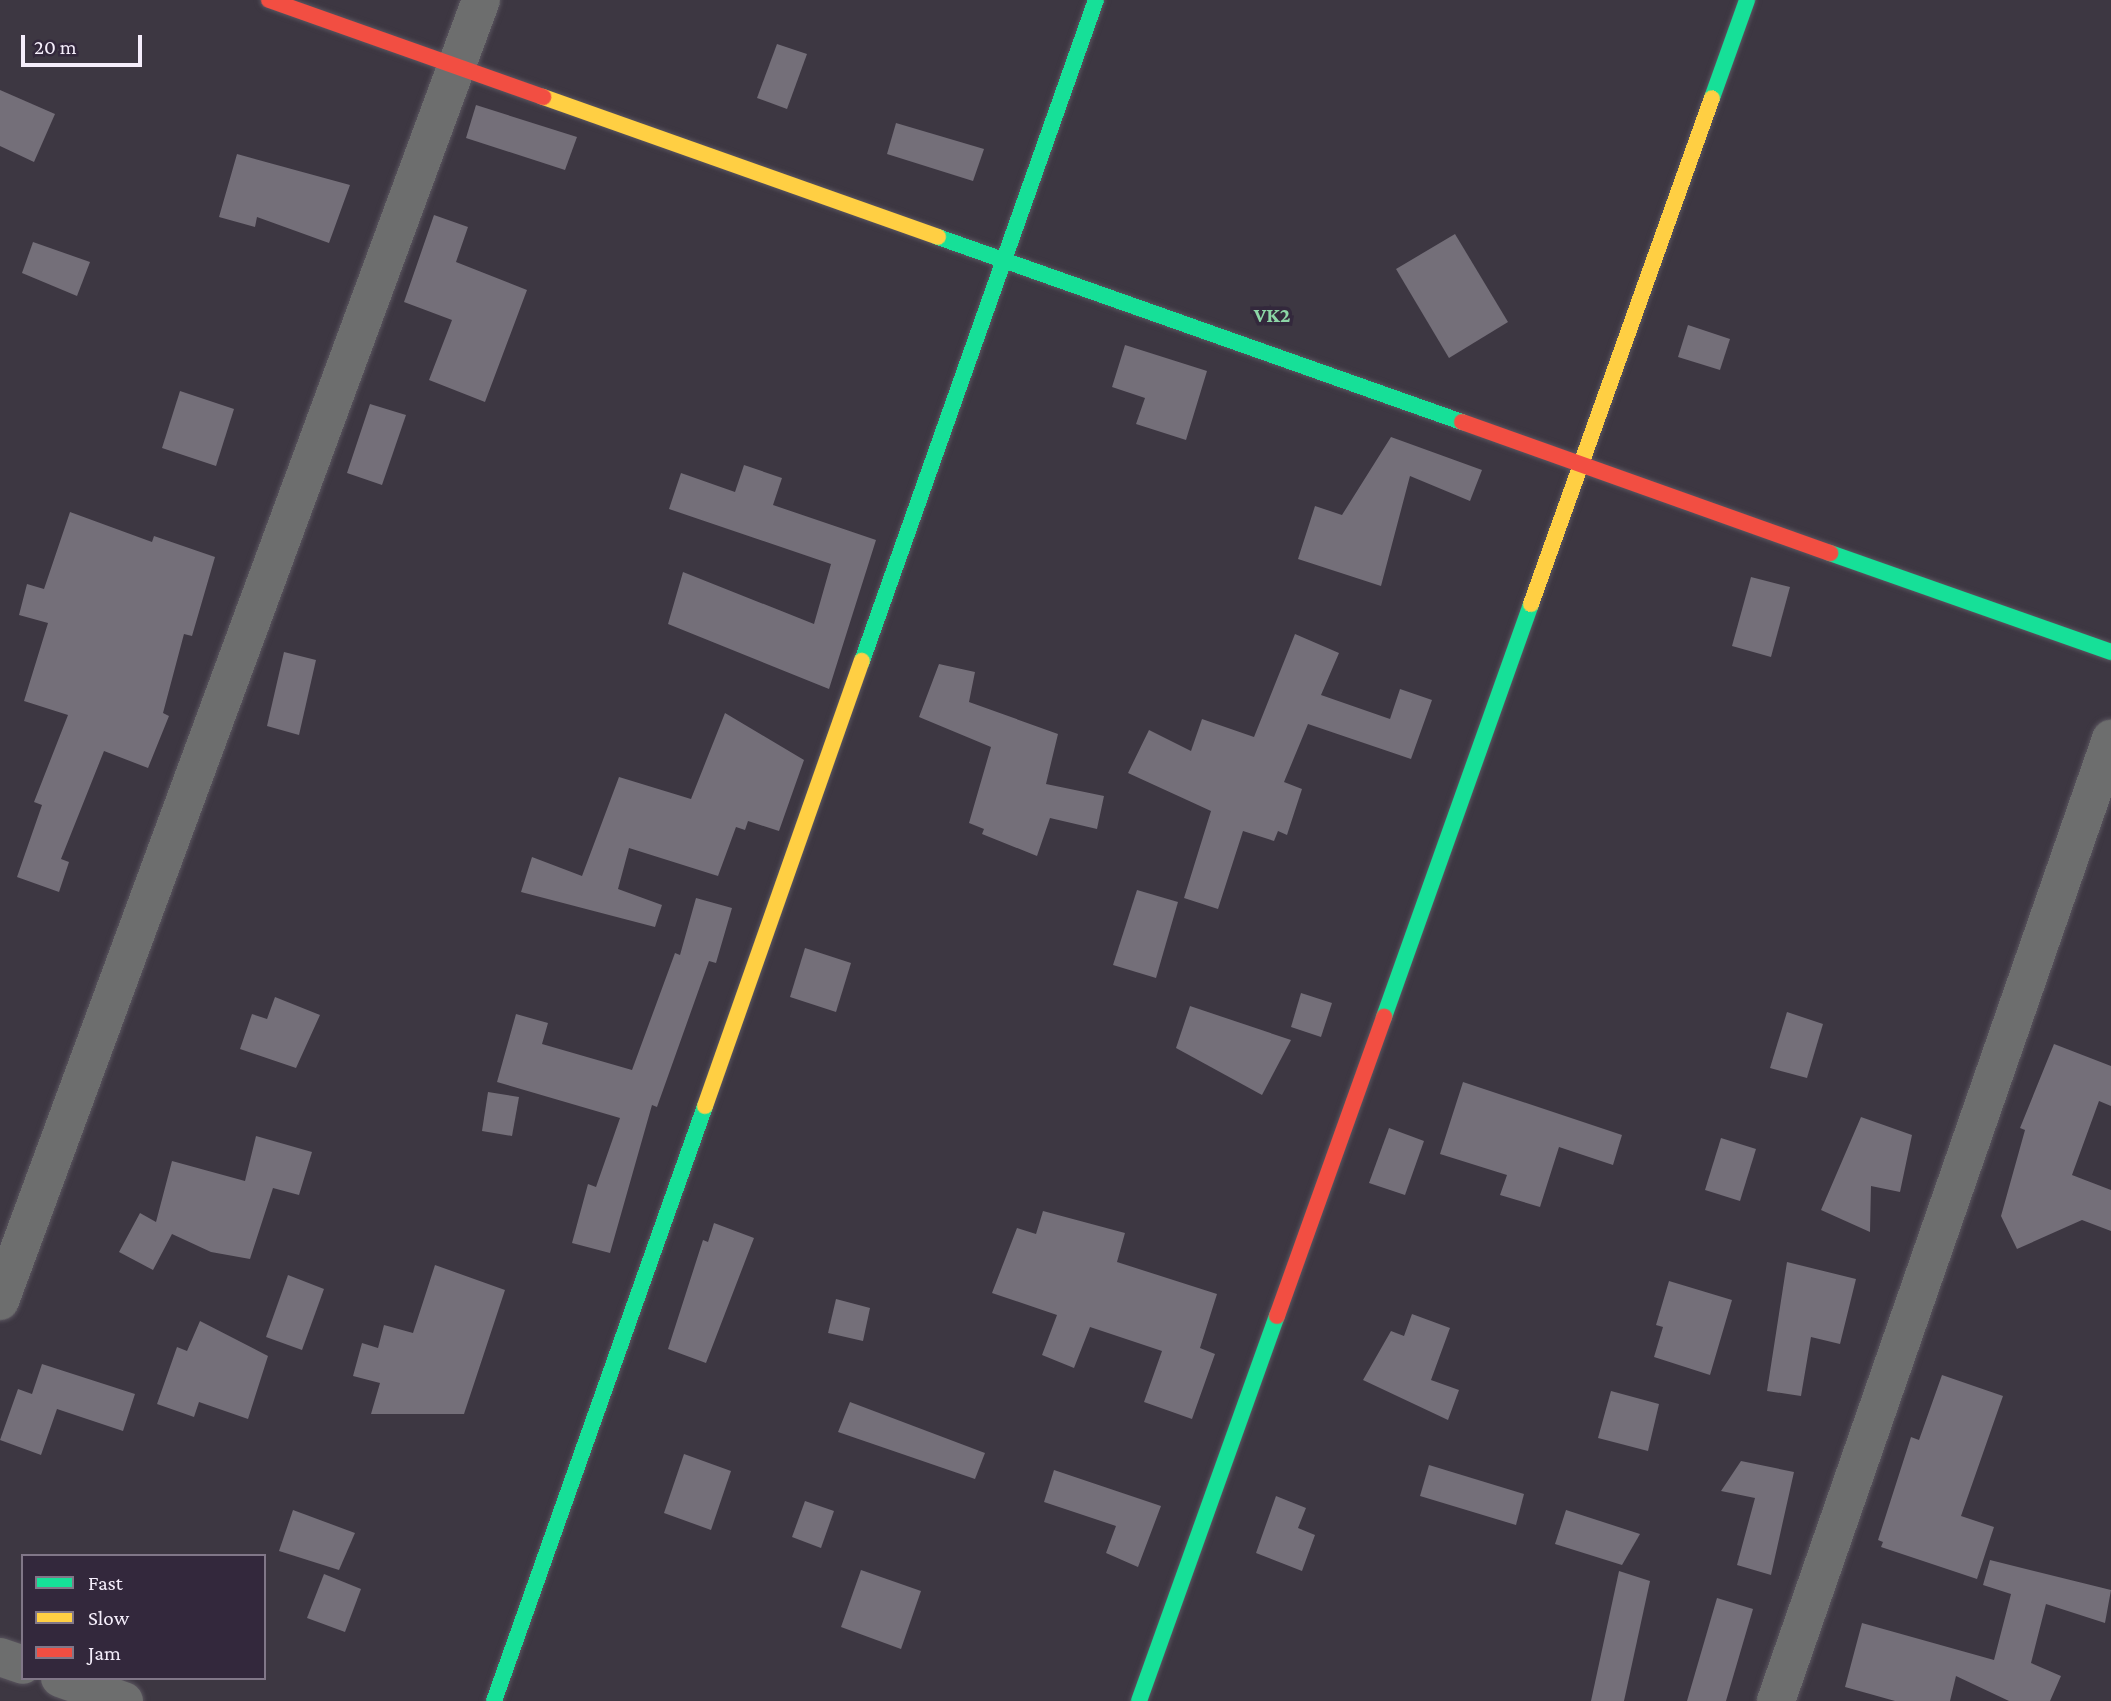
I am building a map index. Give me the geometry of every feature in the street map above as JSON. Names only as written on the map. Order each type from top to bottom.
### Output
[{"type":"street","points":[[269,0],[2111,652]]},
{"type":"street","points":[[0,1301],[459,67],[481,0]]},
{"type":"street","points":[[494,1701],[1096,0]]},
{"type":"street","points":[[1139,1701],[1747,0]]},
{"type":"street","points":[[1776,1701],[2111,739]]},
{"type":"street","points":[[0,1657],[21,1664]]},
{"type":"street","points":[[66,1680],[124,1701]]},
{"type":"building","points":[[777,44],[807,54],[787,109],[757,98]]},
{"type":"building","points":[[0,90],[55,114],[34,162],[0,146]]},
{"type":"building","points":[[476,105],[577,137],[565,170],[466,138]]},
{"type":"building","points":[[896,123],[984,149],[973,181],[887,154]]},
{"type":"building","points":[[237,154],[350,185],[329,243],[257,217],[255,227],[219,217]]},
{"type":"building","points":[[434,215],[468,227],[456,262],[527,290],[485,402],[429,380],[452,320],[404,302]]},
{"type":"building","points":[[1455,234],[1508,322],[1449,358],[1396,269]]},
{"type":"building","points":[[33,242],[90,262],[77,296],[22,273]]},
{"type":"building","points":[[1688,325],[1730,339],[1720,370],[1678,357]]},
{"type":"building","points":[[1125,345],[1207,371],[1186,440],[1136,424],[1145,398],[1112,387]]},
{"type":"building","points":[[180,391],[234,409],[216,466],[162,448]]},
{"type":"building","points":[[370,404],[406,415],[382,485],[347,473]]},
{"type":"building","points":[[1391,437],[1482,470],[1470,501],[1410,476],[1381,586],[1298,559],[1315,506],[1342,515]]},
{"type":"building","points":[[744,465],[782,478],[773,505],[876,540],[829,689],[668,624],[683,572],[814,624],[831,564],[669,509],[681,473],[735,492]]},
{"type":"building","points":[[70,512],[152,542],[154,536],[215,557],[192,636],[184,634],[163,713],[169,716],[148,768],[104,751],[61,859],[69,862],[59,892],[17,877],[42,805],[34,802],[68,715],[24,701],[48,623],[19,615],[27,584],[44,589]]},
{"type":"building","points":[[1751,577],[1790,587],[1771,657],[1732,646]]},
{"type":"building","points":[[1295,634],[1339,653],[1321,695],[1390,719],[1400,689],[1432,700],[1411,759],[1308,724],[1284,782],[1302,789],[1287,835],[1278,831],[1274,841],[1243,831],[1218,909],[1184,898],[1211,811],[1128,773],[1149,730],[1191,751],[1202,719],[1254,737]]},
{"type":"building","points":[[284,652],[316,660],[299,735],[267,726]]},
{"type":"building","points":[[939,664],[975,672],[969,702],[1058,734],[1046,784],[1104,796],[1097,829],[1050,818],[1037,856],[982,834],[984,829],[969,823],[991,747],[919,717]]},
{"type":"building","points":[[725,713],[804,760],[779,831],[748,821],[745,830],[736,827],[718,876],[629,848],[618,889],[662,905],[655,927],[521,892],[532,857],[582,876],[619,777],[691,799]]},
{"type":"building","points":[[1137,890],[1178,902],[1156,978],[1113,965]]},
{"type":"building","points":[[696,898],[732,908],[716,963],[709,961],[657,1107],[652,1105],[610,1253],[572,1243],[588,1184],[596,1187],[620,1118],[497,1082],[516,1014],[548,1023],[542,1044],[632,1070],[675,953],[680,955]]},
{"type":"building","points":[[805,948],[851,963],[836,1012],[790,997]]},
{"type":"building","points":[[1301,993],[1332,1003],[1321,1037],[1291,1027]]},
{"type":"building","points":[[275,997],[320,1015],[296,1068],[240,1049],[252,1014],[267,1019]]},
{"type":"building","points":[[1190,1006],[1291,1040],[1262,1095],[1176,1048]]},
{"type":"building","points":[[1787,1012],[1823,1024],[1807,1078],[1770,1068]]},
{"type":"building","points":[[2054,1044],[2111,1066],[2111,1106],[2099,1101],[2072,1175],[2111,1190],[2111,1231],[2082,1220],[2017,1249],[2001,1216],[2025,1130],[2020,1128]]},
{"type":"building","points":[[1463,1082],[1622,1135],[1613,1165],[1559,1147],[1540,1207],[1500,1195],[1507,1175],[1440,1154]]},
{"type":"building","points":[[488,1092],[519,1097],[512,1136],[482,1131]]},
{"type":"building","points":[[1861,1117],[1912,1135],[1900,1192],[1871,1186],[1870,1232],[1821,1210]]},
{"type":"building","points":[[1389,1128],[1424,1141],[1405,1195],[1369,1183]]},
{"type":"building","points":[[256,1136],[312,1152],[299,1195],[273,1188],[250,1259],[211,1252],[172,1234],[153,1270],[119,1252],[140,1213],[156,1222],[172,1161],[245,1181]]},
{"type":"building","points":[[1721,1138],[1756,1149],[1740,1201],[1705,1190]]},
{"type":"building","points":[[1043,1211],[1125,1233],[1117,1262],[1217,1294],[1200,1348],[1215,1354],[1192,1419],[1144,1402],[1162,1351],[1090,1327],[1074,1368],[1042,1355],[1057,1315],[992,1293],[1017,1228],[1036,1234]]},
{"type":"building","points":[[714,1223],[754,1238],[706,1363],[668,1349],[703,1240],[708,1242]]},
{"type":"building","points":[[1787,1262],[1856,1279],[1840,1344],[1811,1337],[1801,1396],[1767,1391]]},
{"type":"building","points":[[435,1265],[505,1290],[464,1414],[371,1414],[380,1383],[353,1376],[362,1343],[378,1348],[384,1325],[413,1333]]},
{"type":"building","points":[[288,1275],[324,1289],[302,1350],[266,1337]]},
{"type":"building","points":[[1669,1281],[1732,1300],[1710,1375],[1654,1357],[1663,1327],[1656,1325]]},
{"type":"building","points":[[836,1299],[870,1308],[863,1341],[828,1333]]},
{"type":"building","points":[[1412,1314],[1450,1328],[1431,1380],[1459,1390],[1448,1420],[1363,1380],[1391,1331],[1404,1336]]},
{"type":"building","points":[[200,1321],[268,1356],[248,1419],[199,1402],[194,1417],[157,1404],[177,1347],[187,1351]]},
{"type":"building","points":[[42,1364],[135,1394],[123,1431],[57,1409],[41,1455],[0,1440],[18,1389],[32,1394]]},
{"type":"building","points":[[1942,1375],[2003,1396],[1961,1516],[1994,1527],[1977,1579],[1881,1547],[1883,1542],[1878,1540],[1911,1437],[1919,1440]]},
{"type":"building","points":[[1611,1391],[1659,1404],[1648,1451],[1598,1438]]},
{"type":"building","points":[[850,1402],[985,1453],[975,1479],[838,1432]]},
{"type":"building","points":[[684,1454],[731,1471],[711,1530],[664,1513]]},
{"type":"building","points":[[1741,1461],[1794,1472],[1771,1575],[1737,1565],[1755,1498],[1721,1491]]},
{"type":"building","points":[[1429,1465],[1524,1494],[1516,1525],[1420,1496]]},
{"type":"building","points":[[1054,1470],[1161,1506],[1138,1567],[1106,1553],[1116,1526],[1044,1502]]},
{"type":"building","points":[[1276,1496],[1306,1508],[1298,1528],[1315,1535],[1302,1571],[1256,1553]]},
{"type":"building","points":[[805,1501],[834,1511],[821,1548],[792,1537]]},
{"type":"building","points":[[293,1510],[355,1533],[339,1570],[279,1551]]},
{"type":"building","points":[[1566,1510],[1640,1534],[1622,1565],[1555,1544]]},
{"type":"building","points":[[1990,1560],[2111,1590],[2105,1623],[2046,1604],[2031,1663],[2061,1676],[2050,1701],[2009,1701],[1956,1676],[1950,1701],[1895,1701],[1845,1687],[1862,1623],[1994,1660],[2011,1594],[1983,1585]]},
{"type":"building","points":[[861,1570],[921,1591],[901,1649],[841,1627]]},
{"type":"building","points":[[1619,1571],[1650,1581],[1624,1701],[1591,1701]]},
{"type":"building","points":[[324,1574],[361,1589],[345,1632],[307,1618]]},
{"type":"building","points":[[1717,1598],[1753,1609],[1726,1701],[1687,1701]]},
{"type":"traffic: fast","points":[[862,661],[1096,0]]},
{"type":"traffic: fast","points":[[1712,98],[1747,0]]},
{"type":"traffic: fast","points":[[938,237],[1462,422]]},
{"type":"traffic: fast","points":[[1830,553],[2111,652]]},
{"type":"traffic: fast","points":[[1384,1017],[1531,604]]},
{"type":"traffic: fast","points":[[494,1701],[705,1106]]},
{"type":"traffic: fast","points":[[1139,1701],[1277,1316]]},
{"type":"traffic: slow","points":[[543,97],[938,237]]},
{"type":"traffic: slow","points":[[1531,604],[1712,98]]},
{"type":"traffic: slow","points":[[705,1106],[862,661]]},
{"type":"traffic: jam","points":[[269,0],[543,97]]},
{"type":"traffic: jam","points":[[1462,422],[1830,553]]},
{"type":"traffic: jam","points":[[1277,1316],[1384,1017]]},
{"type":"district","name":"VK2","points":[[1272,315]]}]
